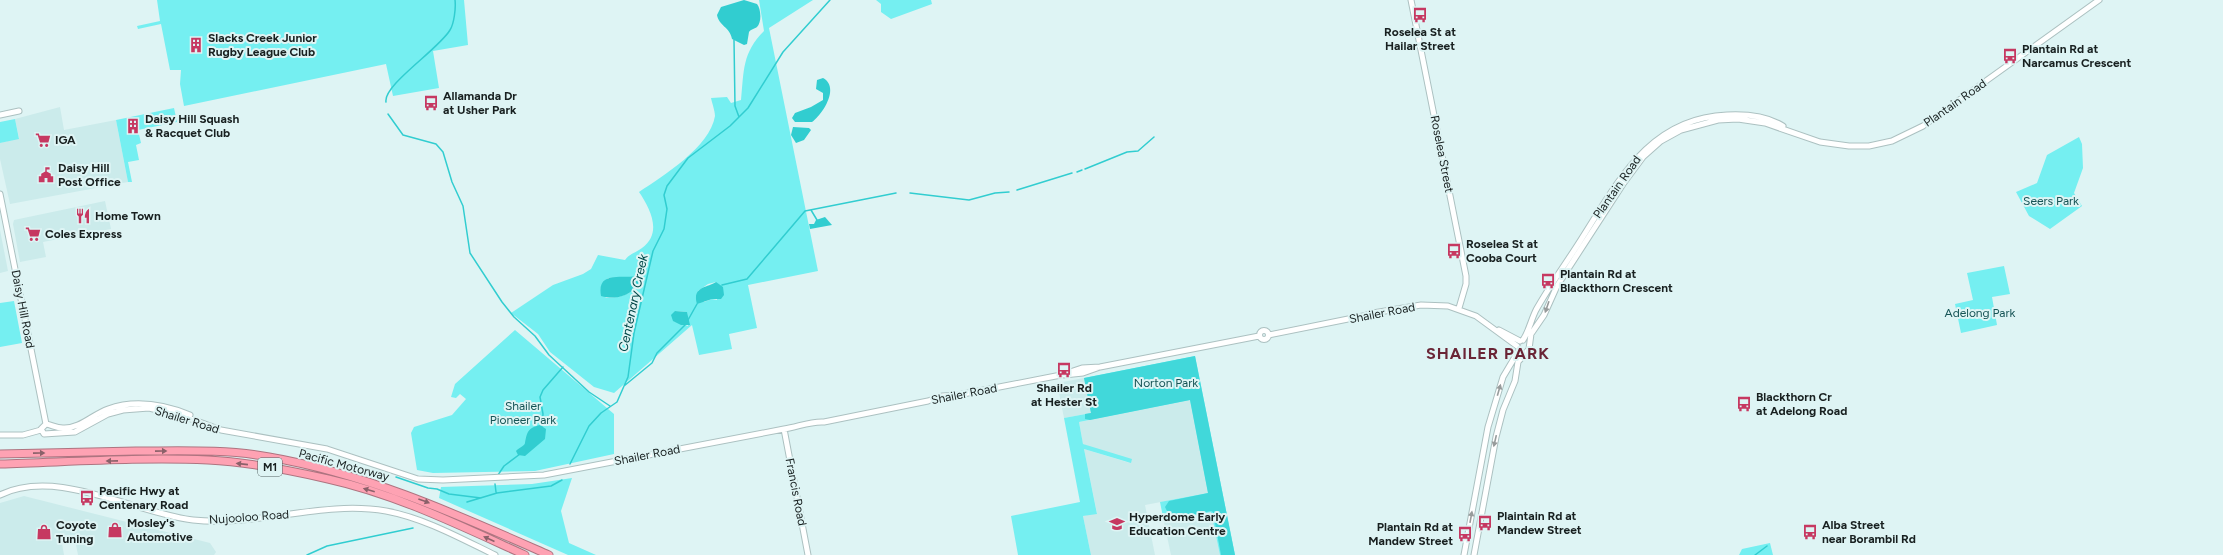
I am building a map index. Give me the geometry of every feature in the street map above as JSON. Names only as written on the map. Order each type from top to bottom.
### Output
[{"type":"highway","name":"Pacific Motorway","points":[[0,454],[199,450],[268,457],[330,470],[380,485],[430,503],[549,555]]},
{"type":"highway","name":"Pacific Motorway","points":[[0,464],[209,460],[267,467],[329,479],[380,494],[414,506],[524,555]]},
{"type":"street","name":"Roselea Street","points":[[1411,0],[1466,276],[1466,284],[1459,308]]},
{"type":"street","name":"Plantain Road","points":[[1464,555],[1488,427],[1503,377],[1541,302],[1633,162],[1652,143],[1682,125],[1705,118],[1723,115],[1747,115],[1767,119],[1820,142],[1849,146],[1880,144],[1901,138],[1923,126],[2099,0]]},
{"type":"street","points":[[0,115],[19,111]]},
{"type":"street","name":"Plantain Road","points":[[1526,352],[1530,345],[1531,334],[1544,315],[1556,286],[1632,170],[1653,148],[1681,130],[1718,120],[1753,120],[1791,130]]},
{"type":"street","name":"Daisy Hill Road","points":[[0,194],[46,424]]},
{"type":"street","name":"Shailer Road","points":[[41,430],[44,434],[51,430],[72,427],[108,409],[138,403],[172,408],[233,432],[327,449],[418,479],[443,480],[544,475],[800,426],[811,421],[824,422],[928,401],[942,396],[958,396],[1061,375],[1082,368],[1100,367],[1259,336],[1263,330],[1269,335],[1364,316],[1373,312],[1421,305],[1443,305],[1459,308],[1520,344],[1526,341],[1530,345]]},
{"type":"street","points":[[1474,555],[1496,437],[1503,410],[1516,374],[1518,362],[1526,352],[1520,344]]},
{"type":"street","points":[[0,435],[23,435],[41,430],[42,426],[46,424],[51,430]]},
{"type":"street","name":"Francis Road","points":[[784,429],[808,555]]},
{"type":"street","name":"Nujooloo Road","points":[[0,495],[30,485],[60,487],[169,516],[217,521],[339,510],[384,511],[415,519],[495,555]]},
{"type":"shaded area","points":[[744,0],[757,4],[760,22],[757,27],[749,32],[747,44],[744,45],[732,39],[729,32],[718,19],[717,15],[721,7]]},
{"type":"shaded area","points":[[823,78],[828,82],[830,88],[830,94],[825,107],[812,122],[795,122],[792,118],[795,113],[811,107],[823,100],[823,93],[816,89],[817,80]]},
{"type":"shaded area","points":[[60,107],[64,130],[116,120],[128,182],[10,204],[0,159],[0,143],[19,138],[15,119]]},
{"type":"shaded area","points":[[793,127],[809,128],[811,130],[804,140],[796,143],[791,135]]},
{"type":"shaded area","points":[[105,201],[111,229],[43,242],[46,257],[20,262],[13,224],[14,220]]},
{"type":"shaded area","points":[[825,217],[832,225],[810,229],[809,224],[814,224],[816,220]]},
{"type":"shaded area","points":[[0,230],[8,271],[0,273]]},
{"type":"shaded area","points":[[641,274],[636,287],[627,294],[621,297],[601,296],[603,281],[608,278],[629,277]]},
{"type":"shaded area","points":[[716,282],[723,287],[724,295],[721,299],[712,299],[697,304],[696,294],[698,291]]},
{"type":"shaded area","points":[[675,311],[687,312],[690,325],[681,325],[673,321],[671,315]]},
{"type":"shaded area","points":[[1084,378],[1091,413],[1064,418],[1057,383]]},
{"type":"shaded area","points":[[1190,400],[1208,493],[1145,505],[1155,555],[1091,555],[1083,516],[1097,513],[1084,449],[1130,463],[1083,444],[1079,422]]},
{"type":"shaded area","points":[[540,425],[546,429],[545,439],[525,456],[518,455],[516,451],[525,444],[526,436],[529,431]]},
{"type":"shaded area","points":[[24,496],[210,543],[216,552],[214,555],[78,555],[74,535],[61,538],[64,555],[0,555],[0,503]]},
{"type":"shaded area","points":[[1211,512],[1220,555],[1171,555],[1164,522]]},
{"type":"green space","points":[[157,0],[464,0],[468,45],[433,51],[439,88],[393,96],[386,64],[184,106],[180,84],[181,70],[170,70],[161,24],[138,29],[137,26],[160,21]]},
{"type":"green space","points":[[759,0],[813,0],[769,28],[818,271],[748,285],[757,328],[729,334],[732,349],[699,355],[692,325],[614,393],[594,387],[550,352],[538,334],[511,313],[553,285],[583,274],[591,269],[598,255],[625,260],[648,242],[652,235],[652,220],[647,205],[639,192],[684,160],[704,139],[711,128],[715,116],[711,98],[727,97],[731,103],[741,100],[745,63],[752,47],[764,31]],"holes":[[[641,274],[632,290],[624,295],[606,298],[601,290],[608,278],[629,277]],[[716,282],[717,300],[712,299],[704,302],[698,291],[708,284]],[[675,311],[687,312],[688,326],[674,321]]]},
{"type":"green space","points":[[876,0],[931,0],[932,4],[891,19],[881,12],[881,4]]},
{"type":"green space","points":[[174,108],[177,122],[138,130],[141,143],[136,145],[139,160],[128,162],[132,182],[128,182],[116,120]]},
{"type":"green space","points":[[15,119],[19,139],[0,143],[0,122]]},
{"type":"green space","name":"Seers Park","points":[[2079,137],[2082,144],[2083,168],[2074,193],[2082,206],[2050,229],[2029,216],[2016,192],[2037,183],[2047,155]]},
{"type":"green space","name":"Adelong Park","points":[[2004,266],[2010,294],[1992,297],[1997,325],[1961,333],[1955,304],[1973,300],[1967,273]]},
{"type":"green space","points":[[14,301],[22,343],[0,347],[0,303]]},
{"type":"green space","name":"Shailer Pioneer Park","points":[[515,330],[614,414],[614,454],[535,471],[433,473],[417,470],[411,433],[414,427],[452,415],[466,399],[460,394],[456,398],[451,397],[455,384]]},
{"type":"green space","name":"Norton Park","points":[[1195,356],[1235,555],[1220,555],[1211,512],[1164,522],[1160,502],[1208,493],[1190,400],[1079,422],[1083,444],[1132,459],[1131,463],[1084,449],[1097,514],[1083,516],[1091,555],[1018,555],[1011,516],[1080,502],[1064,418],[1091,413],[1084,378]]},
{"type":"green space","name":"Norton Park","points":[[1195,356],[1235,555],[1221,555],[1213,512],[1211,511],[1167,520],[1165,518],[1167,511],[1165,507],[1169,501],[1208,493],[1190,400],[1090,420],[1085,419],[1085,414],[1091,413],[1084,378]]},
{"type":"green space","points":[[572,478],[561,511],[569,543],[596,555],[568,555],[439,498],[441,487],[532,484]]},
{"type":"green space","points":[[1770,543],[1773,555],[1739,555],[1742,549]]},
{"type":"waterway","points":[[386,102],[387,95],[393,86],[435,47],[450,30],[453,24],[455,0]]},
{"type":"waterway","name":"Centenary Creek","points":[[570,464],[589,426],[601,413],[617,402],[628,377],[634,333],[653,251],[664,229],[667,209],[664,195],[667,186],[688,158],[730,126],[748,108],[783,52],[830,0]]},
{"type":"waterway","points":[[734,40],[735,106],[739,117]]},
{"type":"waterway","points":[[388,114],[403,135],[436,144],[443,152],[452,182],[463,206],[470,253],[502,302],[514,317],[535,336],[549,355],[589,392],[610,406]]},
{"type":"waterway","points":[[1085,169],[1127,152],[1138,151],[1154,137]]},
{"type":"waterway","points":[[1077,172],[1082,170]]},
{"type":"waterway","points":[[1017,190],[1072,173]]},
{"type":"waterway","points":[[910,193],[969,200],[995,193],[1009,192]]},
{"type":"waterway","points":[[722,285],[747,279],[805,211],[896,193]]},
{"type":"waterway","points":[[811,210],[817,220]]},
{"type":"waterway","points":[[688,320],[697,304]]},
{"type":"waterway","points":[[624,386],[652,363],[657,353],[685,325]]},
{"type":"waterway","points":[[542,426],[543,414],[540,397],[543,390],[563,367]]},
{"type":"waterway","points":[[498,475],[504,466],[520,454]]},
{"type":"waterway","points":[[396,477],[449,494],[481,498]]},
{"type":"waterway","name":"Centenary Creek","points":[[467,502],[497,493],[551,486],[562,480]]},
{"type":"waterway","points":[[495,484],[496,492]]},
{"type":"waterway","name":"Centenary Creek","points":[[307,555],[327,546],[413,528]]},
{"type":"waterway","points":[[1755,555],[1767,546]]},
{"type":"place","name":"Roselea St at Hailar Street","points":[[1420,15]]},
{"type":"place","name":"Slacks Creek Junior Rugby League Club","points":[[196,45]]},
{"type":"place","name":"Plantain Rd at Narcamus Crescent","points":[[2010,56]]},
{"type":"place","name":"Allamanda Dr at Usher Park","points":[[431,103]]},
{"type":"place","name":"Daisy Hill Squash & Racquet Club","points":[[133,126]]},
{"type":"place","name":"IGA","points":[[43,140]]},
{"type":"place","name":"Daisy Hill Post Office","points":[[46,175]]},
{"type":"place","name":"Home Town","points":[[83,216]]},
{"type":"place","name":"Coles Express","points":[[33,234]]},
{"type":"place","name":"Roselea St at Cooba Court","points":[[1454,251]]},
{"type":"place","name":"Plantain Rd at Blackthorn Crescent","points":[[1548,281]]},
{"type":"place","name":"Shailer Rd at Hester St","points":[[1064,370]]},
{"type":"place","name":"Blackthorn Cr at Adelong Road","points":[[1744,404]]},
{"type":"place","name":"Pacific Hwy at Centenary Road","points":[[87,498]]},
{"type":"place","name":"Plaintain Rd at Mandew Street","points":[[1485,523]]},
{"type":"place","name":"Hyperdome Early Education Centre","points":[[1117,524]]},
{"type":"place","name":"Mosley's Automotive","points":[[115,530]]},
{"type":"place","name":"Coyote Tuning","points":[[44,532]]},
{"type":"place","name":"Alba Street near Borambil Rd","points":[[1810,532]]},
{"type":"place","name":"Plantain Rd at Mandew Street","points":[[1465,534]]},
{"type":"district","name":"SHAILER PARK","points":[[1488,353]]}]
